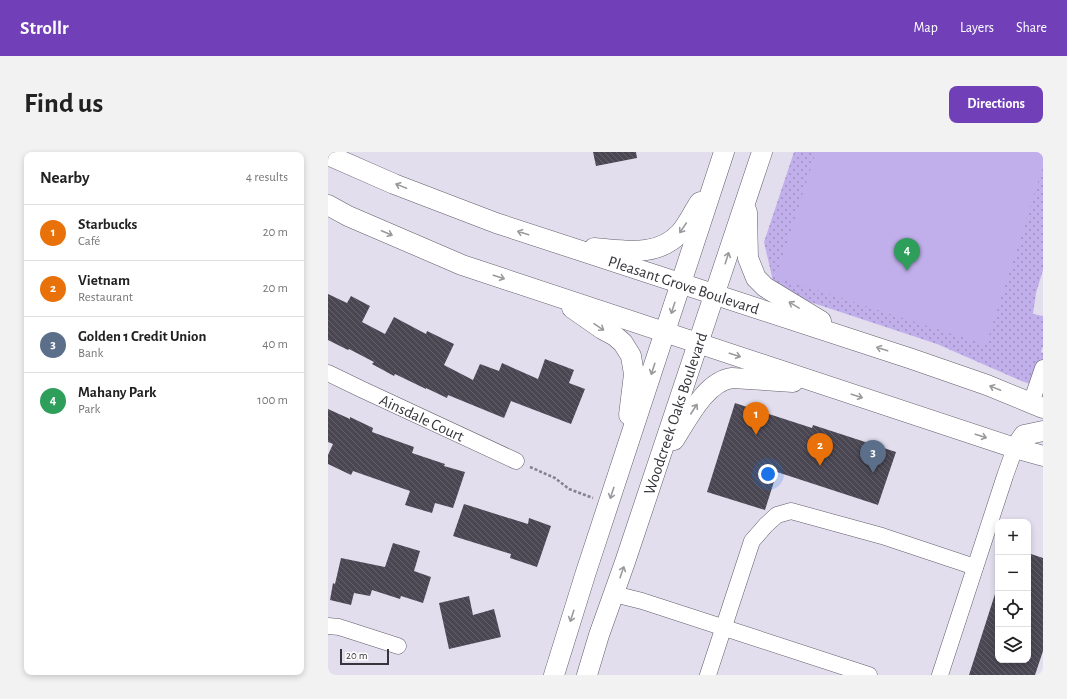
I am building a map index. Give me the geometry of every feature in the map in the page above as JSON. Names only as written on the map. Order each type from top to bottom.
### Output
[{"type":"main road","points":[[554,675],[724,152]]},
{"type":"main road","name":"Woodcreek Oaks Boulevard","points":[[587,675],[599,635],[658,465],[762,152]]},
{"type":"main road","name":"Pleasant Grove Boulevard","points":[[328,155],[437,201],[496,223],[960,376],[1037,405]]},
{"type":"main road","points":[[560,245],[634,251],[648,251],[655,249],[672,241],[679,234],[714,185]]},
{"type":"main road","points":[[747,197],[748,258],[756,278],[765,288],[852,340]]},
{"type":"main road","points":[[328,205],[348,216],[462,265],[1043,456]]},
{"type":"main road","points":[[556,296],[602,329],[615,336],[623,343],[631,356],[634,374],[624,457]]},
{"type":"main road","points":[[658,465],[702,396],[720,382],[732,378],[820,383]]},
{"type":"main road","points":[[1015,448],[1024,435],[1043,432]]},
{"type":"street","points":[[1037,405],[1043,368]]},
{"type":"street","name":"Ainsdale Court","points":[[328,373],[516,460]]},
{"type":"street","points":[[940,675],[1015,448]]},
{"type":"street","points":[[708,675],[752,541],[766,524],[777,515],[791,511],[882,536],[975,567]]},
{"type":"street","points":[[614,594],[642,601],[870,675]]},
{"type":"street","points":[[328,626],[339,627],[398,646]]},
{"type":"path","points":[[516,460],[555,478],[569,489],[609,504]]},
{"type":"shaded area","points":[[794,152],[1043,152],[1043,270],[1036,293],[1033,314],[1043,316],[1043,346],[1041,352],[1043,353],[1043,389],[937,344],[792,296],[773,281],[764,242]]},
{"type":"shaded area","points":[[816,152],[1043,152],[1043,167],[986,345],[776,277]]},
{"type":"building","points":[[593,152],[636,152],[637,158],[596,166]]},
{"type":"building","points":[[328,294],[347,303],[351,296],[370,306],[362,322],[385,334],[394,317],[426,334],[427,331],[454,344],[444,365],[473,380],[480,364],[499,371],[502,363],[538,379],[545,359],[574,370],[569,383],[585,389],[571,424],[511,401],[504,418],[448,395],[447,398],[395,374],[394,376],[372,364],[374,362],[328,340]]},
{"type":"building","points":[[735,403],[812,428],[813,425],[896,452],[878,505],[777,472],[765,510],[707,492]]},
{"type":"building","points":[[328,409],[373,428],[372,432],[414,447],[412,453],[445,464],[444,466],[465,472],[453,508],[435,503],[432,513],[405,505],[410,491],[353,471],[351,475],[328,464],[328,455],[333,444],[328,442]]},
{"type":"building","points":[[464,504],[528,524],[529,518],[551,526],[537,567],[510,558],[511,554],[453,536]]},
{"type":"building","points":[[393,543],[420,551],[414,571],[431,577],[423,603],[401,596],[400,599],[372,590],[370,596],[354,593],[351,605],[330,600],[333,583],[335,584],[341,558],[385,567]]},
{"type":"building","points":[[1031,554],[1043,558],[1043,651],[1035,675],[969,675],[995,594],[995,663],[1031,663]]},
{"type":"building","points":[[469,596],[473,615],[494,609],[501,637],[449,649],[439,603]]},
{"type":"place","name":"Mahany Park","points":[[907,271]]},
{"type":"place","name":"Starbucks","points":[[756,435]]},
{"type":"place","name":"Vietnam","points":[[820,466]]},
{"type":"place","name":"Golden 1 Credit Union","points":[[873,473]]}]
